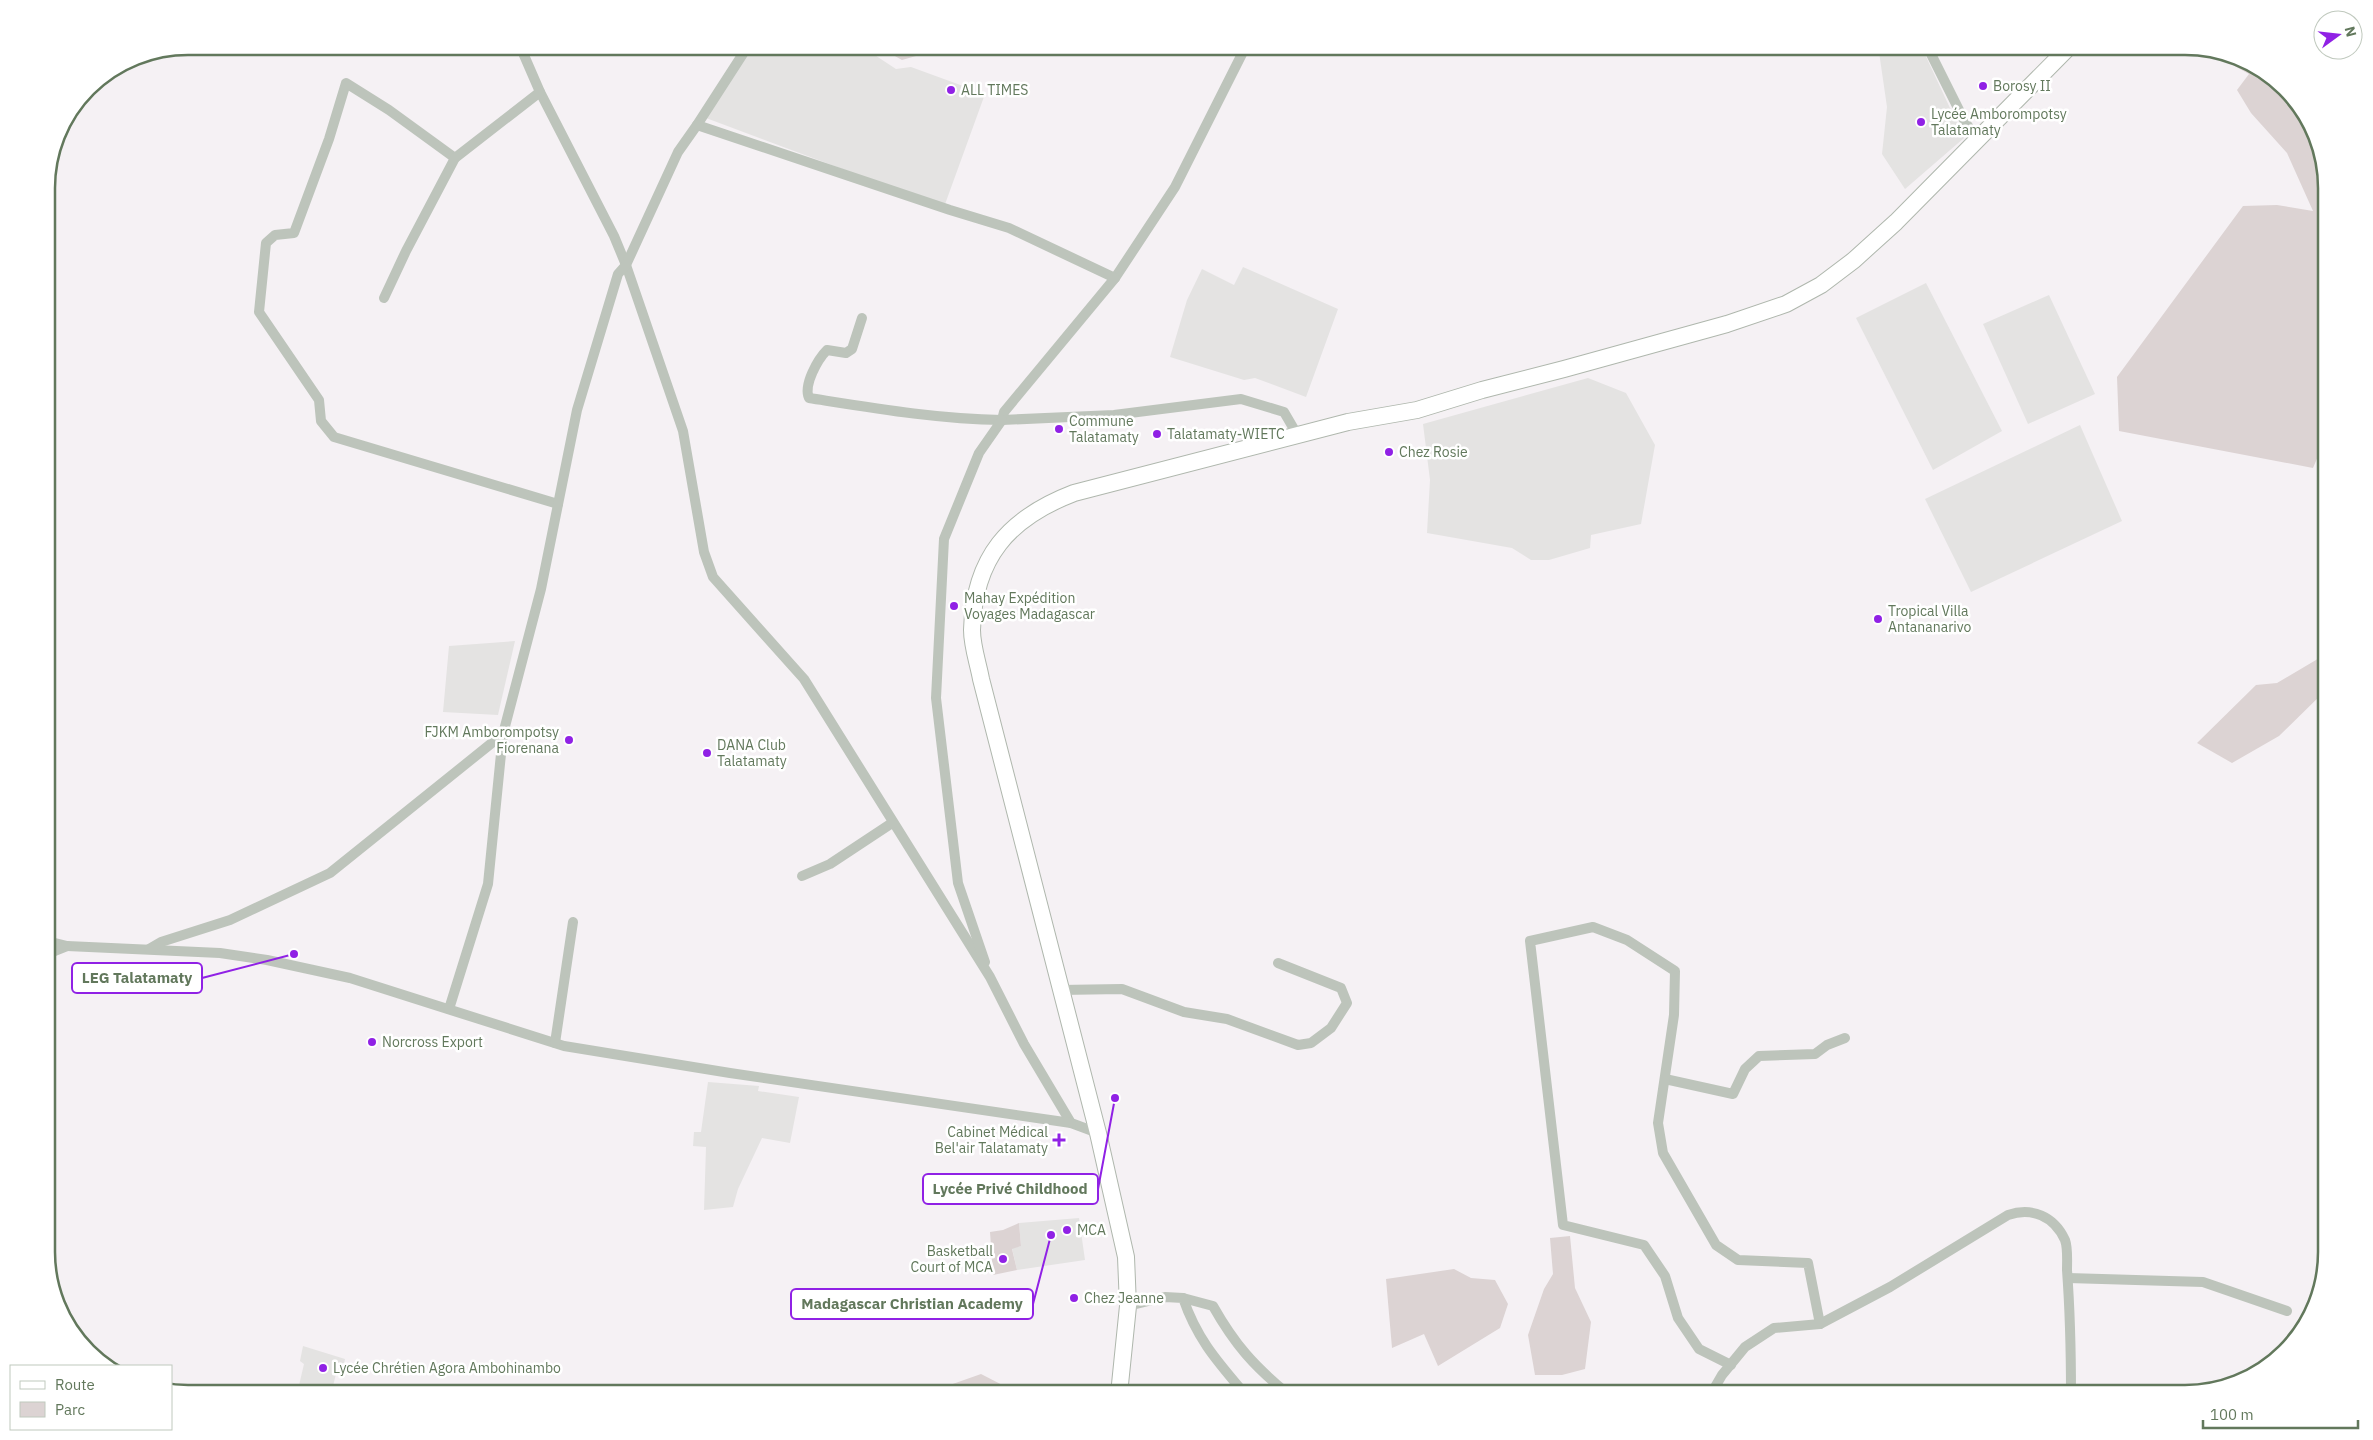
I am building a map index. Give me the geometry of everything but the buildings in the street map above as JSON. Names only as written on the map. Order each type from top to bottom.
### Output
[{"type":"main road","points":[[1120,1385],[1128,1306],[1126,1257],[1098,1133],[981,679],[972,632],[976,598],[990,556],[1009,530],[1022,519],[1054,501],[1074,493],[1348,422],[1417,410],[1482,390],[1727,324],[1786,304],[1821,285],[1854,260],[1896,222],[2061,55]]},
{"type":"street","points":[[524,55],[540,92],[614,236],[626,265],[683,431],[704,552],[713,577],[804,678],[892,823],[990,977],[1024,1044],[1071,1123]]},
{"type":"street","points":[[449,1009],[488,884],[503,734],[541,589],[577,410],[618,274],[626,265],[678,152],[742,55]]},
{"type":"street","points":[[990,977],[958,883],[936,698],[944,539],[979,453],[1002,420],[1004,412],[1115,278],[1175,186],[1241,55]]},
{"type":"street","points":[[1933,55],[1965,122],[1977,140]]},
{"type":"street","points":[[455,158],[389,110],[346,83],[294,233],[275,235],[266,243],[259,312],[319,400],[321,421],[334,437],[558,504]]},
{"type":"street","points":[[384,298],[406,251],[455,158],[540,92]]},
{"type":"street","points":[[697,125],[1009,228],[1115,278]]},
{"type":"street","points":[[862,318],[852,349],[846,353],[827,350],[822,355],[810,381],[808,398],[852,406],[975,420],[1114,415],[1241,399],[1284,412],[1298,436]]},
{"type":"street","points":[[150,949],[160,942],[230,920],[330,873],[503,734]]},
{"type":"street","points":[[802,876],[830,864],[892,823]]},
{"type":"street","points":[[555,1043],[573,922]]},
{"type":"street","points":[[1731,1365],[1699,1348],[1678,1318],[1665,1276],[1644,1245],[1562,1225],[1530,941],[1593,928],[1627,940],[1675,971],[1674,1015],[1658,1123],[1662,1152],[1716,1246],[1738,1260],[1808,1263],[1820,1324]]},
{"type":"street","points":[[55,943],[67,946],[220,953],[267,960],[350,978],[555,1043],[730,1073],[1071,1123],[1098,1133]]},
{"type":"street","points":[[55,951],[67,946]]},
{"type":"street","points":[[1060,990],[1122,989],[1184,1012],[1226,1019],[1298,1045],[1311,1043],[1331,1028],[1347,1003],[1344,995],[1341,988],[1278,963]]},
{"type":"street","points":[[1665,1079],[1733,1094],[1745,1069],[1760,1056],[1815,1054],[1827,1045],[1845,1038]]},
{"type":"street","points":[[1717,1385],[1745,1347],[1774,1328],[1820,1324],[1890,1287],[2008,1215],[2020,1211],[2033,1211],[2054,1224],[2066,1241],[2071,1385]]},
{"type":"street","points":[[2068,1278],[2203,1282],[2287,1311]]},
{"type":"street","points":[[1128,1306],[1165,1297],[1183,1298],[1213,1306],[1227,1331],[1257,1368],[1277,1385]]},
{"type":"street","points":[[1183,1298],[1191,1320],[1209,1353],[1237,1385]]},
{"type":"shaded area","points":[[744,55],[875,55],[896,69],[911,67],[985,94],[944,207],[706,118]]},
{"type":"shaded area","name":"Lycée Amborompotsy Talatamaty","points":[[1879,55],[1925,55],[1964,138],[1905,189],[1882,154],[1887,107]]},
{"type":"shaded area","points":[[1243,267],[1338,309],[1306,397],[1255,378],[1244,380],[1170,357],[1187,300],[1202,269],[1234,285]]},
{"type":"shaded area","points":[[1926,283],[2002,431],[1933,470],[1856,318]]},
{"type":"shaded area","points":[[2049,295],[2095,394],[2028,424],[1983,324]]},
{"type":"shaded area","points":[[1588,378],[1626,393],[1655,445],[1641,524],[1591,535],[1590,548],[1549,560],[1531,560],[1512,548],[1427,533],[1430,480],[1423,424]]},
{"type":"shaded area","points":[[2080,425],[2122,521],[1971,592],[1925,499]]},
{"type":"shaded area","points":[[515,641],[498,715],[443,712],[449,646]]},
{"type":"shaded area","points":[[708,1082],[759,1086],[758,1091],[799,1097],[790,1143],[762,1138],[738,1189],[733,1207],[704,1210],[706,1147],[693,1146],[694,1132],[701,1132]]},
{"type":"shaded area","points":[[1079,1218],[1085,1260],[1017,1270],[1012,1248],[1021,1246],[1019,1223]]},
{"type":"shaded area","name":"Lycée Chrétien Agora Ambohinambo","points":[[303,1346],[345,1359],[342,1374],[336,1374],[333,1385],[299,1385],[304,1364],[300,1361]]},
{"type":"green space","points":[[893,55],[920,55],[902,60]]},
{"type":"green space","points":[[2229,63],[2252,73],[2266,82],[2291,107],[2311,145],[2318,179],[2318,456],[2313,468],[2119,431],[2117,377],[2243,206],[2277,205],[2313,211],[2287,153],[2251,113],[2237,90],[2249,74]]},
{"type":"green space","points":[[2318,659],[2318,698],[2279,736],[2232,763],[2197,743],[2256,685],[2277,683]]},
{"type":"green space","name":"Basketball Court of MCA","points":[[1019,1223],[1021,1246],[1012,1249],[1017,1270],[993,1275],[990,1232],[1003,1230]]},
{"type":"green space","points":[[1570,1236],[1575,1288],[1591,1322],[1585,1369],[1562,1375],[1535,1375],[1528,1335],[1544,1289],[1553,1274],[1550,1238]]},
{"type":"green space","points":[[1454,1269],[1471,1278],[1495,1280],[1508,1304],[1500,1328],[1438,1366],[1424,1334],[1392,1348],[1386,1279]]},
{"type":"green space","points":[[981,1374],[1002,1385],[950,1385]]},
{"type":"place","name":"Borosy II","points":[[1983,86]]},
{"type":"place","name":"ALL TIMES","points":[[951,90]]},
{"type":"place","name":"Lycée Amborompotsy Talatamaty","points":[[1921,122]]},
{"type":"place","name":"Commune Talatamaty","points":[[1059,429]]},
{"type":"place","name":"Talatamaty-WIETC","points":[[1157,434]]},
{"type":"place","name":"Chez Rosie","points":[[1389,452]]},
{"type":"place","name":"Mahay Expédition Voyages Madagascar","points":[[954,606]]},
{"type":"place","name":"Tropical Villa Antananarivo","points":[[1878,619]]},
{"type":"place","name":"FJKM Amborompotsy Fiorenana","points":[[569,740]]},
{"type":"place","name":"DANA Club Talatamaty","points":[[707,753]]},
{"type":"place","name":"LEG Talatamaty","points":[[294,954]]},
{"type":"place","name":"Norcross Export","points":[[372,1042]]},
{"type":"place","name":"Lycée Privé Childhood","points":[[1115,1098]]},
{"type":"place","name":"Cabinet Médical Bel'air Talatamaty","points":[[1059,1140]]},
{"type":"place","name":"MCA","points":[[1067,1230]]},
{"type":"place","name":"Madagascar Christian Academy","points":[[1051,1235]]},
{"type":"place","name":"Basketball Court of MCA","points":[[1003,1259]]},
{"type":"place","name":"Chez Jeanne","points":[[1074,1298]]},
{"type":"place","name":"Lycée Chrétien Agora Ambohinambo","points":[[323,1368]]}]
